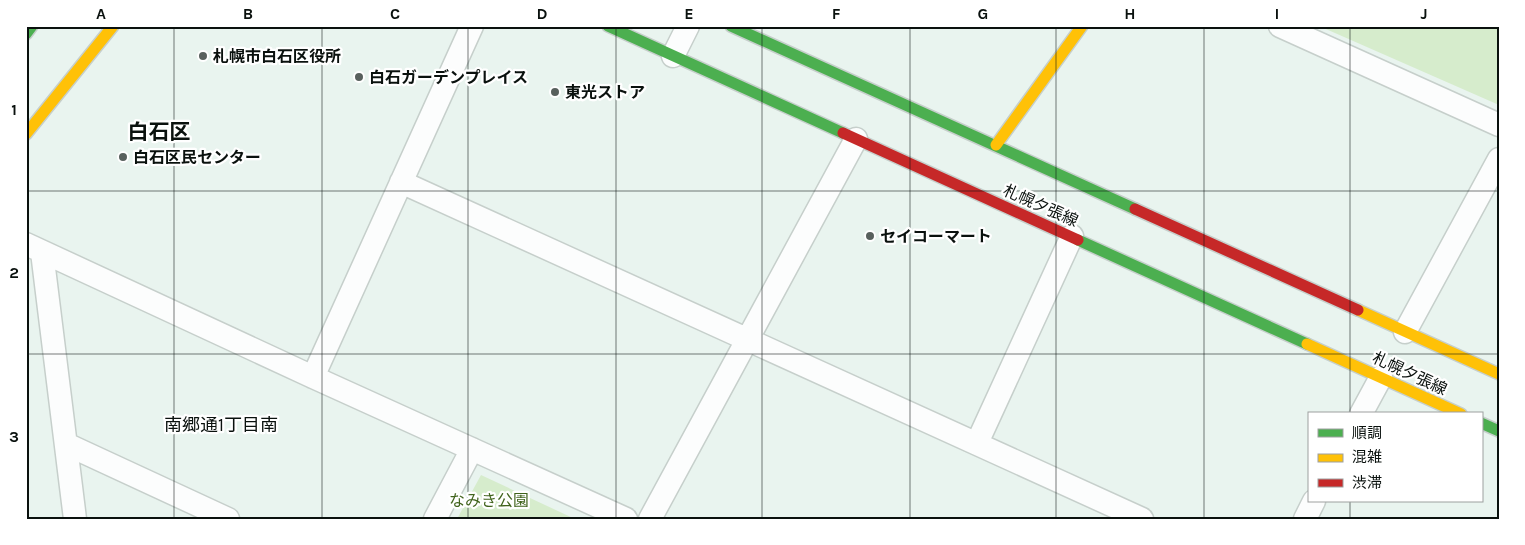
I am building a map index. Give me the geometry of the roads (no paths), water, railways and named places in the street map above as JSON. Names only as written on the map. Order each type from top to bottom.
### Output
[{"type":"main road","points":[[26,34],[32,26]]},
{"type":"main road","points":[[26,134],[113,26]]},
{"type":"main road","name":"札幌夕張線","points":[[608,26],[1457,412]]},
{"type":"main road","points":[[731,26],[1499,374]]},
{"type":"main road","points":[[996,146],[1082,26]]},
{"type":"main road","points":[[1482,423],[1499,431]]},
{"type":"street","points":[[313,377],[472,26]]},
{"type":"street","points":[[674,56],[688,26]]},
{"type":"street","points":[[1280,26],[1499,126]]},
{"type":"street","points":[[650,519],[856,139]]},
{"type":"street","points":[[1405,332],[1499,159]]},
{"type":"street","points":[[400,182],[1142,519]]},
{"type":"street","points":[[977,443],[1072,236]]},
{"type":"street","points":[[34,248],[626,519]]},
{"type":"street","points":[[34,248],[66,444],[75,519]]},
{"type":"street","points":[[1362,412],[1381,378]]},
{"type":"street","points":[[66,444],[228,519]]},
{"type":"street","points":[[435,519],[472,448]]},
{"type":"street","points":[[1305,519],[1314,502]]},
{"type":"place","name":"札幌市白石区役所","points":[[203,56]]},
{"type":"place","name":"白石ガーデンプレイス","points":[[359,77]]},
{"type":"place","name":"東光ストア","points":[[555,92]]},
{"type":"place","name":"白石区民センター","points":[[123,157]]},
{"type":"place","name":"セイコーマート","points":[[870,236]]},
{"type":"district","name":"白石区","points":[[159,132]]},
{"type":"district","name":"南郷通1丁目南","points":[[221,425]]},
{"type":"park label","name":"なみき公園","points":[[489,500]]}]
